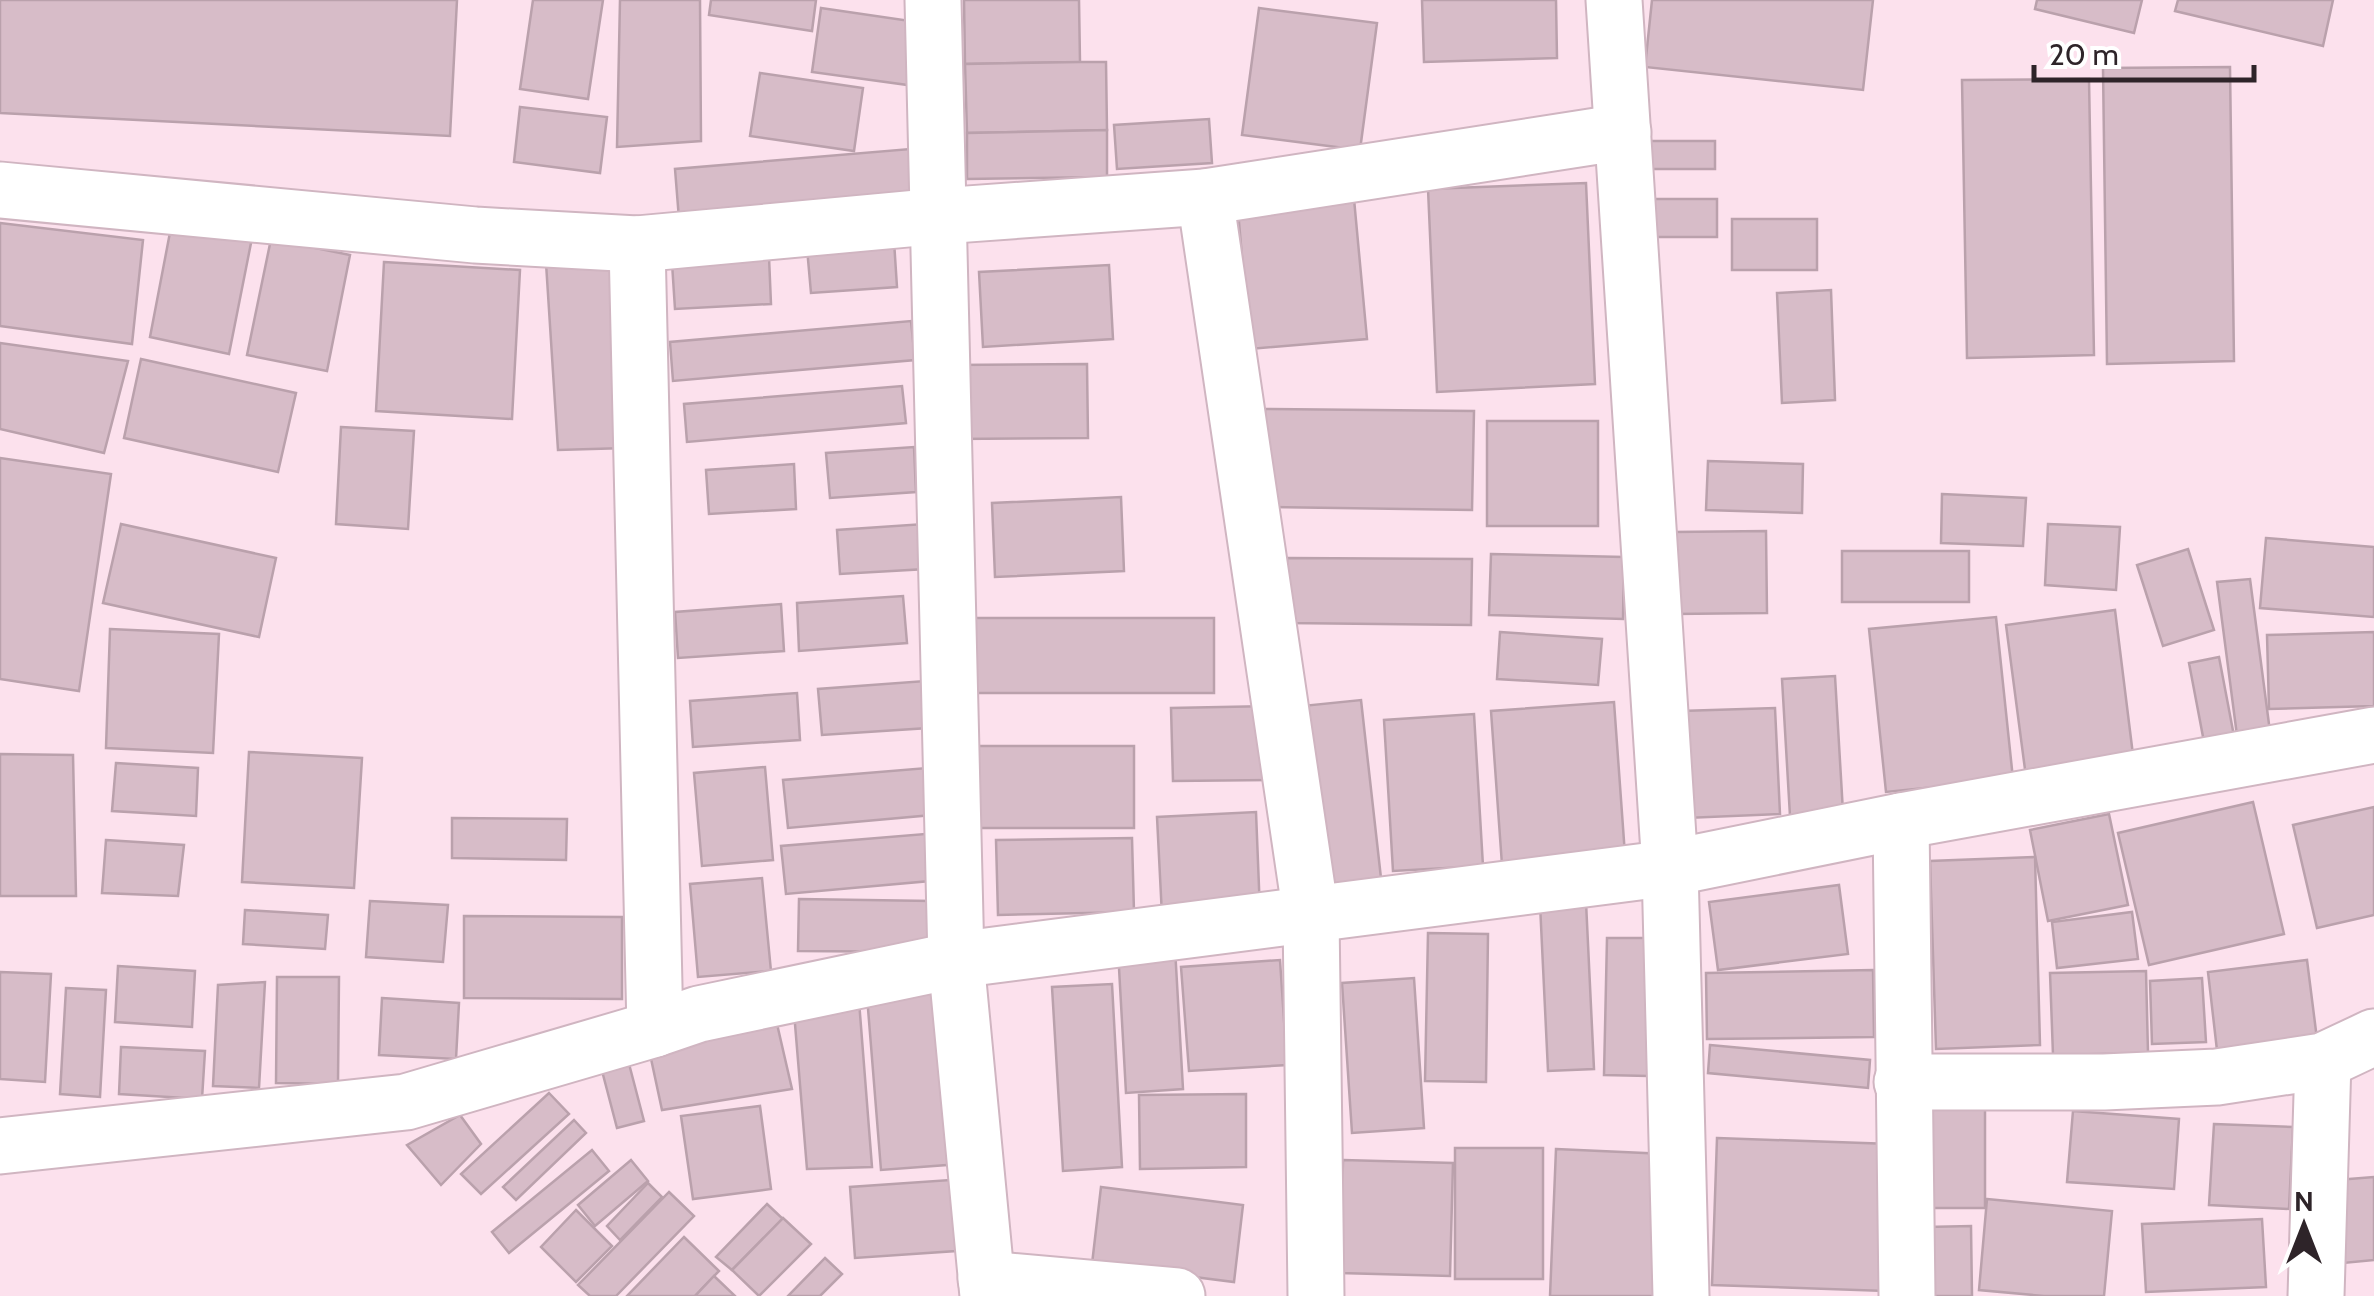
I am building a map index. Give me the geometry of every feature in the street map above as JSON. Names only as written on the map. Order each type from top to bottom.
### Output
[{"type":"street","points":[[933,0],[956,960],[987,1287],[1177,1296]]},
{"type":"street","points":[[1614,0],[1670,868],[1681,1296]]},
{"type":"street","points":[[0,190],[475,235],[637,244],[940,216],[1205,198],[1623,132]]},
{"type":"street","points":[[1205,198],[1312,914],[1316,1296]]},
{"type":"street","points":[[637,244],[655,1030]]},
{"type":"street","points":[[0,1146],[406,1102],[700,1014],[956,960],[1670,868],[1901,820],[2374,735]]},
{"type":"street","points":[[1901,820],[1907,1296]]},
{"type":"street","points":[[1902,1082],[2198,1078],[2322,1061],[2374,1037]]},
{"type":"street","points":[[2316,1296],[2322,1061]]},
{"type":"building","points":[[0,0],[457,0],[450,136],[0,113]]},
{"type":"building","points":[[533,0],[603,0],[588,99],[520,89]]},
{"type":"building","points":[[620,0],[700,0],[701,141],[617,147]]},
{"type":"building","points":[[711,0],[816,0],[812,31],[709,15]]},
{"type":"building","points":[[964,0],[1079,0],[1080,62],[965,64]]},
{"type":"building","points":[[1422,0],[1556,0],[1557,58],[1424,62]]},
{"type":"building","points":[[1652,0],[1873,0],[1863,90],[1645,67]]},
{"type":"building","points":[[2037,0],[2142,0],[2134,33],[2035,9]]},
{"type":"building","points":[[2178,0],[2333,0],[2323,46],[2175,11]]},
{"type":"building","points":[[821,8],[924,23],[915,86],[812,72]]},
{"type":"building","points":[[1259,8],[1377,23],[1360,150],[1242,135]]},
{"type":"building","points":[[1106,62],[1107,130],[967,133],[965,64]]},
{"type":"building","points":[[2230,67],[2234,361],[2107,364],[2103,68]]},
{"type":"building","points":[[760,73],[863,88],[854,151],[750,136]]},
{"type":"building","points":[[2089,79],[2094,355],[1967,358],[1962,80]]},
{"type":"building","points":[[520,107],[607,117],[600,173],[514,162]]},
{"type":"building","points":[[1209,119],[1212,163],[1117,169],[1114,125]]},
{"type":"building","points":[[1107,130],[1107,177],[967,179],[967,133]]},
{"type":"building","points":[[1639,141],[1715,141],[1715,169],[1639,169]]},
{"type":"building","points":[[910,149],[915,199],[679,219],[675,169]]},
{"type":"building","points":[[1586,183],[1595,384],[1437,392],[1428,189]]},
{"type":"building","points":[[1353,188],[1367,339],[1250,349],[1237,199]]},
{"type":"building","points":[[1646,199],[1717,199],[1717,237],[1646,237]]},
{"type":"building","points":[[1732,219],[1817,219],[1817,270],[1732,270]]},
{"type":"building","points":[[172,222],[252,238],[229,354],[150,337]]},
{"type":"building","points":[[0,223],[143,240],[132,344],[0,326]]},
{"type":"building","points":[[271,239],[350,255],[327,371],[247,355]]},
{"type":"building","points":[[894,241],[897,287],[811,293],[807,248]]},
{"type":"building","points":[[769,257],[771,304],[675,309],[672,263]]},
{"type":"building","points":[[616,260],[626,448],[558,450],[546,263]]},
{"type":"building","points":[[384,262],[520,270],[512,419],[376,411]]},
{"type":"building","points":[[1109,265],[1113,339],[983,347],[979,272]]},
{"type":"building","points":[[1831,290],[1835,400],[1782,403],[1777,293]]},
{"type":"building","points":[[911,321],[915,360],[673,381],[670,342]]},
{"type":"building","points":[[0,343],[128,361],[104,453],[0,429]]},
{"type":"building","points":[[141,359],[296,393],[278,472],[124,438]]},
{"type":"building","points":[[1087,364],[1088,438],[953,439],[952,365]]},
{"type":"building","points":[[902,386],[906,423],[687,442],[684,404]]},
{"type":"building","points":[[1265,409],[1474,411],[1472,510],[1264,507]]},
{"type":"building","points":[[1487,421],[1598,421],[1598,526],[1487,526]]},
{"type":"building","points":[[341,427],[414,431],[408,529],[336,524]]},
{"type":"building","points":[[914,447],[916,492],[830,498],[826,453]]},
{"type":"building","points":[[0,458],[111,474],[79,691],[0,679]]},
{"type":"building","points":[[1708,461],[1803,464],[1802,513],[1706,510]]},
{"type":"building","points":[[794,464],[796,509],[709,514],[706,470]]},
{"type":"building","points":[[1942,494],[2026,498],[2023,546],[1941,543]]},
{"type":"building","points":[[1121,497],[1124,571],[995,577],[992,503]]},
{"type":"building","points":[[121,524],[276,558],[259,637],[103,603]]},
{"type":"building","points":[[924,524],[926,569],[840,574],[837,530]]},
{"type":"building","points":[[2048,524],[2120,527],[2116,590],[2045,585]]},
{"type":"building","points":[[1766,531],[1767,613],[1674,614],[1673,532]]},
{"type":"building","points":[[2266,538],[2374,547],[2374,617],[2260,608]]},
{"type":"building","points":[[2188,549],[2214,630],[2163,646],[2137,565]]},
{"type":"building","points":[[1842,551],[1969,551],[1969,602],[1842,602]]},
{"type":"building","points":[[1491,554],[1624,557],[1623,619],[1489,615]]},
{"type":"building","points":[[1287,558],[1472,559],[1471,625],[1287,623]]},
{"type":"building","points":[[2250,579],[2272,747],[2239,751],[2217,582]]},
{"type":"building","points":[[903,596],[907,643],[799,651],[797,603]]},
{"type":"building","points":[[781,604],[784,651],[678,658],[675,612]]},
{"type":"building","points":[[2115,610],[2134,763],[2026,777],[2006,625]]},
{"type":"building","points":[[1996,617],[2013,779],[1886,792],[1869,629]]},
{"type":"building","points":[[967,618],[1214,618],[1214,693],[967,693]]},
{"type":"building","points":[[110,629],[219,634],[213,753],[106,748]]},
{"type":"building","points":[[1500,632],[1602,639],[1598,685],[1497,679]]},
{"type":"building","points":[[2374,632],[2374,706],[2269,709],[2267,635]]},
{"type":"building","points":[[2219,657],[2234,736],[2204,742],[2189,663]]},
{"type":"building","points":[[1835,676],[1843,812],[1790,816],[1782,679]]},
{"type":"building","points":[[925,681],[928,728],[822,735],[818,689]]},
{"type":"building","points":[[797,693],[800,740],[693,747],[690,701]]},
{"type":"building","points":[[1361,700],[1382,887],[1322,893],[1302,706]]},
{"type":"building","points":[[1614,702],[1625,855],[1502,865],[1491,711]]},
{"type":"building","points":[[1273,706],[1275,780],[1173,781],[1171,708]]},
{"type":"building","points":[[1775,708],[1780,814],[1686,818],[1681,711]]},
{"type":"building","points":[[1474,714],[1483,866],[1393,871],[1384,720]]},
{"type":"building","points":[[971,746],[1134,746],[1134,828],[971,828]]},
{"type":"building","points":[[249,752],[362,758],[354,888],[242,882]]},
{"type":"building","points":[[0,754],[73,755],[76,896],[0,896]]},
{"type":"building","points":[[116,763],[198,768],[196,816],[112,811]]},
{"type":"building","points":[[765,767],[773,860],[702,866],[694,773]]},
{"type":"building","points":[[939,767],[943,814],[788,828],[783,780]]},
{"type":"building","points":[[2253,802],[2284,934],[2149,965],[2118,833]]},
{"type":"building","points":[[2374,807],[2374,915],[2317,928],[2293,825]]},
{"type":"building","points":[[1256,812],[1260,912],[1162,916],[1157,817]]},
{"type":"building","points":[[2109,814],[2128,905],[2048,921],[2030,830]]},
{"type":"building","points":[[452,818],[567,819],[566,860],[452,858]]},
{"type":"building","points":[[937,833],[941,880],[786,894],[781,846]]},
{"type":"building","points":[[1132,838],[1134,912],[998,915],[996,840]]},
{"type":"building","points":[[106,840],[184,845],[178,896],[102,893]]},
{"type":"building","points":[[2035,857],[2040,1045],[1936,1049],[1930,861]]},
{"type":"building","points":[[762,878],[771,971],[698,977],[690,884]]},
{"type":"building","points":[[1839,885],[1848,954],[1718,970],[1709,902]]},
{"type":"building","points":[[799,899],[932,901],[931,952],[798,951]]},
{"type":"building","points":[[370,901],[448,905],[443,962],[366,957]]},
{"type":"building","points":[[1586,902],[1594,1069],[1548,1071],[1540,904]]},
{"type":"building","points":[[245,910],[328,915],[325,949],[243,944]]},
{"type":"building","points":[[2132,912],[2138,959],[2057,968],[2052,922]]},
{"type":"building","points":[[464,916],[622,917],[622,999],[464,998]]},
{"type":"building","points":[[1428,933],[1488,934],[1486,1082],[1425,1081]]},
{"type":"building","points":[[1607,938],[1652,938],[1648,1076],[1604,1075]]},
{"type":"building","points":[[1175,948],[1183,1089],[1126,1093],[1118,950]]},
{"type":"building","points":[[1280,960],[1287,1065],[1189,1071],[1181,967]]},
{"type":"building","points":[[2307,960],[2318,1047],[2218,1059],[2208,972]]},
{"type":"building","points":[[118,966],[195,971],[192,1027],[115,1022]]},
{"type":"building","points":[[1873,970],[1874,1037],[1707,1039],[1706,973]]},
{"type":"building","points":[[2146,971],[2148,1053],[2053,1055],[2050,973]]},
{"type":"building","points":[[0,972],[51,974],[45,1082],[0,1079]]},
{"type":"building","points":[[277,977],[339,977],[338,1084],[276,1083]]},
{"type":"building","points":[[1414,978],[1424,1128],[1352,1133],[1342,983]]},
{"type":"building","points":[[2202,978],[2206,1042],[2152,1044],[2150,981]]},
{"type":"building","points":[[265,982],[259,1088],[213,1086],[218,985]]},
{"type":"building","points":[[944,983],[960,1164],[881,1170],[867,996]]},
{"type":"building","points":[[1112,984],[1122,1167],[1063,1171],[1052,987]]},
{"type":"building","points":[[66,988],[106,990],[100,1097],[60,1094]]},
{"type":"building","points":[[382,998],[459,1003],[456,1059],[379,1055]]},
{"type":"building","points":[[859,1001],[872,1167],[807,1169],[794,1012]]},
{"type":"building","points":[[774,1011],[792,1089],[662,1110],[647,1040]]},
{"type":"building","points":[[1710,1045],[1870,1060],[1868,1088],[1708,1073]]},
{"type":"building","points":[[121,1047],[205,1051],[202,1099],[119,1094]]},
{"type":"building","points":[[628,1060],[644,1121],[617,1128],[601,1067]]},
{"type":"building","points":[[549,1093],[569,1114],[481,1194],[461,1174]]},
{"type":"building","points":[[1246,1094],[1246,1167],[1140,1169],[1139,1095]]},
{"type":"building","points":[[1928,1105],[1985,1105],[1985,1208],[1928,1208]]},
{"type":"building","points":[[760,1106],[771,1189],[693,1199],[681,1116]]},
{"type":"building","points":[[2073,1111],[2179,1119],[2174,1189],[2067,1182]]},
{"type":"building","points":[[460,1115],[481,1144],[441,1185],[407,1145]]},
{"type":"building","points":[[574,1120],[586,1133],[516,1200],[503,1187]]},
{"type":"building","points":[[2214,1124],[2293,1127],[2289,1209],[2209,1205]]},
{"type":"building","points":[[1717,1138],[1891,1144],[1885,1291],[1712,1285]]},
{"type":"building","points":[[1455,1148],[1543,1148],[1543,1279],[1455,1279]]},
{"type":"building","points":[[1556,1149],[1666,1154],[1661,1296],[1550,1296]]},
{"type":"building","points":[[592,1150],[609,1171],[509,1253],[492,1232]]},
{"type":"building","points":[[631,1160],[648,1181],[595,1226],[578,1205]]},
{"type":"building","points":[[1343,1160],[1453,1163],[1450,1276],[1340,1273]]},
{"type":"building","points":[[2374,1177],[2374,1260],[2333,1264],[2325,1181]]},
{"type":"building","points":[[950,1180],[956,1251],[855,1258],[850,1187]]},
{"type":"building","points":[[648,1183],[662,1197],[620,1240],[607,1226]]},
{"type":"building","points":[[1101,1187],[1243,1205],[1234,1282],[1092,1264]]},
{"type":"building","points":[[669,1192],[694,1216],[616,1296],[590,1296],[578,1285]]},
{"type":"building","points":[[1987,1199],[2112,1211],[2104,1296],[1979,1290]]},
{"type":"building","points":[[767,1204],[783,1219],[732,1270],[716,1257]]},
{"type":"building","points":[[576,1210],[612,1246],[576,1282],[541,1247]]},
{"type":"building","points":[[783,1218],[811,1244],[759,1296],[732,1270]]},
{"type":"building","points":[[2262,1219],[2266,1287],[2146,1292],[2142,1224]]},
{"type":"building","points":[[1971,1226],[1972,1296],[1927,1296],[1926,1227]]},
{"type":"building","points":[[684,1237],[719,1271],[695,1296],[627,1296]]},
{"type":"building","points":[[825,1258],[842,1274],[820,1296],[788,1296]]},
{"type":"building","points":[[714,1276],[735,1296],[695,1296]]}]
